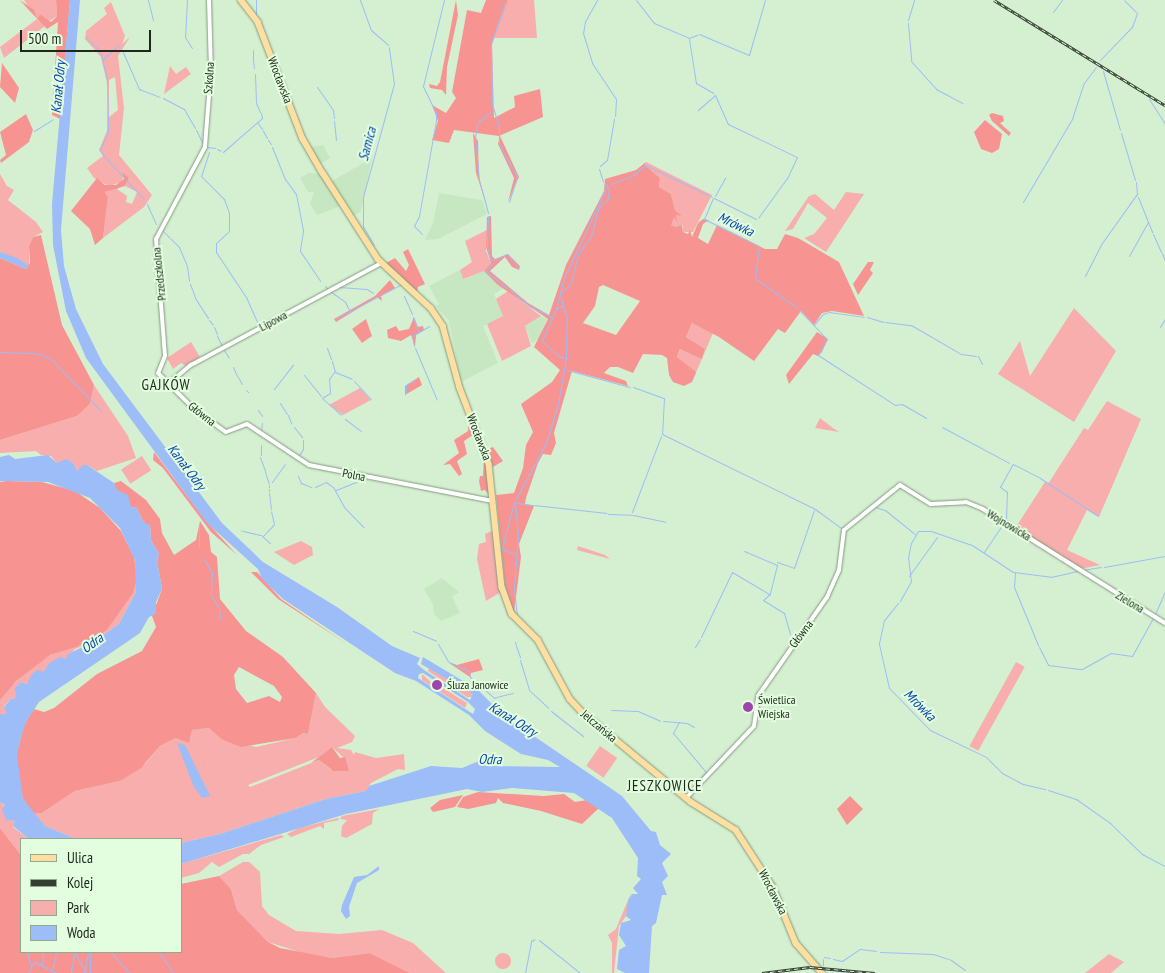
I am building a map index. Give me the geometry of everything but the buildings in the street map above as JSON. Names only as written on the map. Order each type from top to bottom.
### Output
[{"type":"main road","name":"Wrocławska","points":[[240,0],[258,22],[306,144],[381,263],[432,308],[445,331],[460,388],[489,464],[502,587],[508,607]]},
{"type":"main road","name":"Jelczańska","points":[[508,607],[538,640],[575,705],[686,798],[718,817]]},
{"type":"main road","name":"Wrocławska","points":[[718,817],[741,835],[774,889],[795,941],[822,973]]},
{"type":"street","name":"Szkolna","points":[[201,154],[205,147],[211,70],[209,0]]},
{"type":"street","name":"Przedszkolna","points":[[158,373],[165,356],[156,239],[201,154]]},
{"type":"street","name":"Lipowa","points":[[168,384],[191,365],[381,263]]},
{"type":"street","name":"Główna","points":[[158,373],[194,409],[226,432]]},
{"type":"street","name":"Polna","points":[[226,432],[247,424],[314,467],[494,502]]},
{"type":"street","name":"Główna","points":[[686,798],[754,726],[758,696],[827,597],[839,570],[845,528],[900,484],[914,496]]},
{"type":"street","name":"Wojnowicka","points":[[914,496],[933,505],[963,502],[975,505],[1029,536],[1095,581]]},
{"type":"street","name":"Zielona","points":[[1095,581],[1165,623]]},
{"type":"shaded area","points":[[20,0],[34,10],[37,18],[26,7]]},
{"type":"shaded area","points":[[56,0],[70,0],[60,119],[52,115],[58,22],[47,29],[37,19],[40,14],[51,22],[57,16]]},
{"type":"shaded area","points":[[456,0],[458,15],[447,67],[446,95],[442,90],[430,88],[429,84],[437,86],[440,82]]},
{"type":"shaded area","points":[[486,0],[508,0],[492,43],[494,118],[515,107],[514,96],[540,89],[543,117],[499,136],[454,130],[449,143],[432,140],[438,121],[432,105],[446,113],[456,98],[452,92],[467,10],[481,13]]},
{"type":"shaded area","points":[[2,63],[19,88],[15,103],[0,87]]},
{"type":"shaded area","points":[[992,113],[1003,116],[1004,121],[1000,123],[1011,133],[1009,136],[992,121],[989,115]]},
{"type":"shaded area","points":[[26,114],[33,130],[29,142],[1,163],[0,160],[6,155],[0,132]]},
{"type":"shaded area","points":[[985,120],[1002,134],[999,149],[992,153],[981,149],[974,132]]},
{"type":"shaded area","points":[[473,133],[478,141],[479,179],[489,213],[476,173]]},
{"type":"shaded area","points":[[500,136],[519,177],[508,202],[514,178],[498,144]]},
{"type":"shaded area","points":[[323,145],[330,158],[320,164],[310,147]]},
{"type":"shaded area","points":[[372,158],[361,211],[353,217],[332,181]]},
{"type":"shaded area","points":[[646,162],[645,165],[660,178],[659,187],[671,194],[675,210],[683,217],[676,215],[678,223],[674,217],[671,225],[675,227],[682,225],[683,232],[688,234],[690,230],[692,237],[698,223],[703,219],[709,220],[703,224],[698,238],[708,244],[717,225],[765,249],[777,249],[785,234],[798,238],[839,262],[864,316],[832,311],[822,313],[814,325],[801,311],[785,333],[778,329],[754,361],[719,337],[692,323],[686,337],[705,349],[702,359],[680,349],[677,357],[696,372],[692,382],[684,386],[673,382],[669,375],[667,358],[662,355],[643,354],[633,373],[618,367],[610,367],[604,373],[626,381],[628,386],[572,371],[554,433],[556,443],[551,455],[543,454],[538,463],[526,498],[525,504],[534,506],[519,544],[521,557],[514,613],[505,585],[496,495],[514,493],[523,468],[526,445],[533,432],[521,404],[552,382],[560,370],[534,347],[548,319],[498,285],[484,271],[491,263],[486,247],[487,217],[491,216],[492,256],[495,259],[508,254],[520,266],[519,270],[512,267],[505,257],[490,271],[528,303],[549,315],[566,265],[604,191],[605,179],[636,170]],"holes":[[[603,285],[640,301],[616,335],[583,323],[595,306],[599,287]]]},
{"type":"shaded area","points":[[122,172],[149,195],[129,178],[125,186],[105,192],[108,197],[103,238],[95,245],[90,229],[71,211],[97,178],[105,185],[116,185],[124,179]]},
{"type":"shaded area","points":[[309,173],[321,174],[341,206],[317,215],[310,204],[314,192],[308,192],[300,178]]},
{"type":"shaded area","points":[[439,193],[482,200],[487,214],[438,239],[425,240],[433,223]]},
{"type":"shaded area","points":[[41,235],[62,325],[94,385],[90,404],[77,416],[0,440],[0,258],[26,269],[30,263],[29,246],[33,237]]},
{"type":"shaded area","points":[[408,249],[425,284],[418,287],[417,292],[386,263],[395,258],[406,271],[409,265],[403,252]]},
{"type":"shaded area","points":[[868,262],[874,262],[870,270],[873,273],[858,295],[853,284]]},
{"type":"shaded area","points":[[460,270],[464,279],[484,271],[504,288],[494,294],[503,316],[483,326],[498,363],[461,382],[449,321],[436,306],[439,304],[429,286]]},
{"type":"shaded area","points":[[390,280],[395,288],[381,296],[382,301],[377,297],[336,322],[334,319],[375,296]]},
{"type":"shaded area","points":[[541,316],[547,319],[539,339],[532,343],[525,326]]},
{"type":"shaded area","points":[[414,317],[418,327],[423,326],[424,330],[416,335],[415,347],[411,335],[401,341],[388,338],[387,330],[396,326],[399,331],[409,329]]},
{"type":"shaded area","points":[[366,319],[372,336],[362,343],[352,329]]},
{"type":"shaded area","points":[[817,332],[828,339],[822,352],[818,356],[813,354],[789,384],[786,375]]},
{"type":"shaded area","points":[[419,377],[422,385],[405,395],[405,386]]},
{"type":"shaded area","points":[[468,417],[477,438],[473,435],[464,441],[467,454],[457,461],[462,474],[459,476],[450,464],[443,465],[459,453],[454,440],[468,431]]},
{"type":"shaded area","points":[[493,447],[503,461],[493,467],[487,449]]},
{"type":"shaded area","points":[[154,452],[206,521],[237,555],[211,532],[163,468],[153,460]]},
{"type":"shaded area","points":[[483,452],[487,464],[491,497],[485,490],[481,491],[479,481],[480,476],[483,476],[484,462],[480,453]]},
{"type":"shaded area","points":[[121,481],[146,500],[160,519],[162,533],[174,555],[196,540],[200,521],[209,535],[211,552],[217,557],[220,599],[246,631],[283,657],[316,693],[308,734],[303,733],[296,738],[241,747],[221,739],[209,728],[192,730],[189,743],[176,738],[160,746],[141,768],[120,781],[75,791],[42,813],[33,813],[23,799],[15,761],[24,725],[34,709],[44,712],[54,708],[97,674],[142,651],[156,627],[152,616],[162,589],[157,561],[159,554],[151,540],[150,525],[144,524],[137,508],[131,507],[123,493],[116,490],[114,483]],"holes":[[[239,667],[274,686],[282,697],[280,702],[269,696],[247,703],[236,689],[234,675]]]},
{"type":"shaded area","points":[[0,482],[42,482],[75,491],[100,508],[121,531],[134,557],[137,577],[133,593],[106,631],[77,647],[50,655],[16,681],[0,700]]},
{"type":"shaded area","points":[[251,572],[257,572],[281,599],[347,644],[278,599]]},
{"type":"shaded area","points":[[442,578],[459,592],[452,597],[460,613],[441,621],[434,614],[433,604],[424,589]]},
{"type":"shaded area","points":[[479,659],[483,670],[471,673],[470,677],[449,663],[457,665]]},
{"type":"shaded area","points":[[332,747],[340,758],[345,757],[349,771],[333,771],[319,760],[311,763]]},
{"type":"shaded area","points":[[478,792],[544,796],[564,794],[575,802],[587,800],[599,808],[582,824],[541,811],[503,803],[498,798],[496,803],[468,809],[457,807],[463,797]]},
{"type":"shaded area","points":[[463,795],[455,807],[433,812],[430,808],[440,800]]},
{"type":"shaded area","points":[[850,796],[863,809],[847,825],[837,809]]},
{"type":"shaded area","points":[[0,828],[20,854],[20,953],[182,953],[182,884],[219,876],[231,889],[237,910],[268,942],[280,948],[332,958],[370,953],[410,973],[0,973]]},
{"type":"green space","points":[[24,0],[56,0],[57,16],[49,21],[40,14],[37,19]]},
{"type":"green space","points":[[508,0],[534,0],[537,38],[493,38]]},
{"type":"green space","points":[[111,2],[125,36],[122,44],[130,37],[118,56],[124,108],[119,155],[152,195],[144,207],[103,238],[108,197],[105,192],[121,186],[117,189],[127,196],[126,202],[132,204],[137,192],[125,186],[129,178],[123,173],[122,182],[109,186],[94,178],[87,168],[103,156],[99,150],[107,131],[108,87],[101,57],[85,39],[86,31],[107,14],[104,8]],"holes":[[[115,77],[118,110],[109,117],[109,80]]]},
{"type":"green space","points":[[37,19],[45,26],[4,58],[0,47]]},
{"type":"green space","points":[[170,66],[176,74],[186,67],[191,74],[164,94]]},
{"type":"green space","points":[[646,162],[712,195],[693,232],[683,232],[683,225],[675,227],[670,225],[674,216],[678,223],[676,215],[683,217],[675,210],[671,194],[659,187],[660,178],[645,165]]},
{"type":"green space","points":[[0,174],[7,186],[14,190],[8,200],[36,222],[43,232],[33,237],[29,246],[29,266],[0,252]]},
{"type":"green space","points":[[846,192],[864,194],[826,252],[804,238],[814,234],[827,218],[808,203],[793,229],[785,231],[809,196],[815,194],[834,210]]},
{"type":"green space","points":[[487,230],[486,251],[491,263],[484,271],[463,279],[460,270],[472,262],[465,241]]},
{"type":"green space","points":[[508,291],[541,316],[525,326],[531,346],[502,361],[487,324],[503,316],[496,299]]},
{"type":"green space","points":[[1074,308],[1116,351],[1074,422],[998,374],[1020,341],[1030,376]]},
{"type":"green space","points":[[692,323],[713,333],[702,358],[705,349],[686,337]]},
{"type":"green space","points":[[191,342],[200,357],[186,366],[181,363],[173,369],[167,358]]},
{"type":"green space","points":[[681,348],[702,359],[692,382],[695,372],[677,357]]},
{"type":"green space","points":[[94,385],[128,436],[136,458],[97,471],[87,465],[77,471],[74,464],[57,463],[51,456],[41,455],[36,451],[0,453],[0,440],[77,416],[90,404]]},
{"type":"green space","points":[[360,388],[371,400],[343,415],[329,405]]},
{"type":"green space","points":[[1107,401],[1141,419],[1099,517],[1087,510],[1067,550],[1100,565],[1080,569],[1016,527],[1045,482],[1048,484],[1084,428],[1088,430]]},
{"type":"green space","points":[[820,418],[833,428],[839,432],[815,428]]},
{"type":"green space","points":[[142,456],[151,470],[130,484],[121,470]]},
{"type":"green space","points":[[494,530],[501,592],[486,601],[477,559],[479,544],[486,542],[485,534]]},
{"type":"green space","points":[[301,541],[312,547],[313,555],[294,565],[274,552]]},
{"type":"green space","points":[[578,546],[605,555],[610,559],[577,550]]},
{"type":"green space","points":[[136,570],[138,580],[136,592],[119,624],[95,641],[75,649],[66,659],[48,664],[45,672],[27,684],[21,682],[17,687],[17,698],[11,699],[4,706],[7,714],[0,714],[0,700],[5,692],[29,669],[50,655],[77,647],[106,631],[137,577]]},
{"type":"green space","points":[[1016,662],[1025,667],[978,751],[969,746]]},
{"type":"green space","points":[[429,668],[473,694],[474,697],[467,697],[428,671]]},
{"type":"green space","points":[[422,674],[436,687],[438,685],[467,703],[465,708],[422,680]]},
{"type":"green space","points":[[316,693],[325,707],[355,736],[352,742],[337,748],[351,750],[354,755],[355,752],[376,758],[404,754],[405,770],[398,769],[371,783],[366,791],[326,799],[220,834],[182,843],[182,838],[74,838],[45,826],[33,813],[42,813],[75,791],[120,781],[146,763],[160,746],[176,738],[190,740],[191,730],[209,728],[221,739],[256,747],[296,738],[303,733],[308,734]],"holes":[[[332,747],[344,758],[346,768],[331,770],[319,760],[250,787],[248,785],[319,757]]]},
{"type":"green space","points":[[600,746],[617,758],[603,778],[586,766]]},
{"type":"green space","points":[[0,802],[5,806],[7,820],[15,821],[13,827],[28,838],[20,838],[20,854],[0,828]]},
{"type":"green space","points":[[379,809],[373,813],[372,824],[346,838],[341,836],[342,826],[347,820],[340,819],[342,816]]},
{"type":"green space","points":[[338,818],[339,820],[324,823],[324,829],[320,826],[291,837],[287,834],[299,828]]},
{"type":"green space","points":[[281,835],[284,837],[261,845],[249,854],[243,854],[219,867],[212,862],[199,873],[182,878],[182,864]]},
{"type":"green space","points":[[243,862],[249,862],[260,872],[262,906],[269,915],[296,931],[339,934],[382,930],[413,943],[446,973],[410,973],[370,953],[332,958],[312,956],[268,942],[237,910],[231,889],[219,876]]},
{"type":"green space","points":[[631,893],[626,916],[619,926],[614,973],[612,973],[612,943],[608,935],[616,929]]},
{"type":"green space","points":[[503,953],[509,955],[511,961],[509,967],[503,969],[497,967],[495,961],[497,955]]},
{"type":"green space","points":[[1109,954],[1124,962],[1111,973],[1085,973]]},
{"type":"water","points":[[70,0],[80,0],[61,230],[64,266],[76,309],[103,364],[222,523],[263,562],[337,607],[392,646],[420,658],[417,664],[424,670],[470,700],[473,694],[421,664],[423,657],[478,690],[503,715],[622,796],[651,831],[656,832],[660,845],[671,854],[662,863],[668,876],[662,882],[667,895],[662,895],[656,923],[652,926],[649,973],[625,973],[617,969],[619,950],[626,946],[619,935],[621,923],[631,920],[626,916],[628,901],[632,894],[638,894],[633,888],[641,879],[637,876],[638,858],[612,818],[574,793],[512,788],[482,792],[467,789],[346,814],[182,864],[182,843],[220,834],[326,799],[366,791],[369,786],[431,766],[462,768],[479,761],[486,766],[560,767],[548,760],[521,754],[485,731],[469,715],[416,681],[395,673],[283,599],[262,579],[258,569],[207,523],[86,358],[66,311],[53,245],[52,204]],"holes":[[[423,673],[468,702],[475,709],[473,714],[418,678],[419,674]]]},
{"type":"water","points":[[0,252],[17,258],[29,266],[26,269],[0,258]]},
{"type":"water","name":"Odra","points":[[9,455],[15,459],[48,455],[57,463],[66,459],[74,464],[77,471],[83,465],[87,465],[114,483],[117,490],[128,495],[131,507],[137,508],[143,522],[150,525],[151,540],[159,554],[157,561],[162,589],[156,602],[156,614],[149,617],[140,633],[39,702],[26,722],[21,737],[17,755],[23,799],[45,826],[74,838],[28,838],[13,826],[15,821],[6,820],[2,810],[5,805],[0,802],[0,714],[7,714],[4,707],[11,699],[16,698],[15,688],[21,682],[27,684],[32,674],[38,670],[44,672],[48,664],[60,657],[66,659],[68,654],[95,641],[119,624],[136,592],[135,560],[120,528],[90,498],[48,482],[0,481],[0,457]]},
{"type":"water","points":[[177,743],[185,745],[210,796],[202,798],[194,787]]},
{"type":"water","points":[[379,866],[379,870],[357,883],[349,907],[350,916],[346,919],[341,911],[342,905],[354,877],[367,875]]},
{"type":"waterway","points":[[148,0],[153,20]]},
{"type":"waterway","points":[[187,0],[185,37],[192,48]]},
{"type":"waterway","points":[[256,0],[256,15]]},
{"type":"waterway","name":"Samica","points":[[360,0],[371,30],[388,45]]},
{"type":"waterway","points":[[422,234],[414,226],[419,216],[436,121],[436,113],[423,86],[444,0]]},
{"type":"waterway","name":"Mrówka","points":[[597,0],[585,22],[583,33],[592,63],[616,99],[615,116]]},
{"type":"waterway","points":[[636,0],[654,23],[689,38],[697,35]]},
{"type":"waterway","points":[[699,34],[749,55],[765,0]]},
{"type":"waterway","points":[[908,20],[914,0]]},
{"type":"waterway","points":[[1053,12],[1062,0]]},
{"type":"waterway","points":[[1100,60],[1132,27],[1137,13],[1124,0]]},
{"type":"waterway","points":[[505,2],[491,44],[492,104],[499,127],[499,144],[517,177],[509,202]]},
{"type":"waterway","points":[[908,23],[911,61],[936,89],[962,103]]},
{"type":"waterway","points":[[86,37],[100,51],[107,79]]},
{"type":"waterway","points":[[689,39],[696,83],[713,93]]},
{"type":"waterway","points":[[103,59],[119,45]]},
{"type":"waterway","name":"Samica","points":[[374,245],[363,227],[363,197],[394,84],[389,47]]},
{"type":"waterway","points":[[122,50],[139,89],[160,97]]},
{"type":"waterway","points":[[253,50],[253,59]]},
{"type":"waterway","points":[[253,60],[254,68]]},
{"type":"waterway","points":[[1097,65],[1104,69]]},
{"type":"waterway","points":[[1023,202],[1072,119],[1084,83],[1096,67]]},
{"type":"waterway","points":[[1103,71],[1120,130]]},
{"type":"waterway","points":[[255,74],[256,102]]},
{"type":"waterway","points":[[106,158],[100,150],[108,131],[107,80]]},
{"type":"waterway","points":[[317,87],[333,110],[334,118]]},
{"type":"waterway","points":[[698,110],[715,95],[728,124],[797,157],[787,178],[758,218]]},
{"type":"waterway","points":[[163,98],[184,109],[195,128]]},
{"type":"waterway","points":[[1149,99],[1165,124]]},
{"type":"waterway","points":[[256,103],[260,112]]},
{"type":"waterway","points":[[488,213],[479,180],[475,137],[478,122],[491,112]]},
{"type":"waterway","points":[[223,152],[262,118],[261,113]]},
{"type":"waterway","name":"Kanał Odry","points":[[34,131],[53,119]]},
{"type":"waterway","name":"Mrówka","points":[[600,166],[607,160],[614,119]]},
{"type":"waterway","points":[[334,121],[336,140]]},
{"type":"waterway","points":[[257,122],[262,129]]},
{"type":"waterway","points":[[196,130],[203,144]]},
{"type":"waterway","points":[[263,131],[267,138]]},
{"type":"waterway","points":[[1121,133],[1135,180]]},
{"type":"waterway","points":[[268,140],[271,144]]},
{"type":"waterway","points":[[207,147],[215,148]]},
{"type":"waterway","points":[[272,147],[285,179],[296,194],[303,231],[300,251],[320,281]]},
{"type":"waterway","points":[[217,149],[221,151]]},
{"type":"waterway","points":[[209,152],[201,176],[224,199],[229,213],[229,231],[216,243],[216,252],[246,297],[258,324]]},
{"type":"waterway","points":[[107,159],[124,178]]},
{"type":"waterway","name":"Mrówka","points":[[611,184],[632,176],[645,165],[712,197]]},
{"type":"waterway","name":"Mrówka","points":[[599,169],[603,181]]},
{"type":"waterway","points":[[715,196],[725,178]]},
{"type":"waterway","points":[[126,180],[144,199]]},
{"type":"waterway","points":[[1085,276],[1102,243],[1137,194],[1136,182]]},
{"type":"waterway","points":[[516,499],[546,443],[558,404],[566,358],[567,319],[560,294],[571,283],[578,254],[591,236],[599,207],[608,199],[609,188],[605,183]]},
{"type":"waterway","points":[[556,309],[563,280],[607,186]]},
{"type":"waterway","points":[[1138,197],[1152,232]]},
{"type":"waterway","name":"Mrówka","points":[[713,198],[704,219],[759,246],[755,278],[797,308]]},
{"type":"waterway","points":[[714,198],[756,219]]},
{"type":"waterway","points":[[147,204],[156,224]]},
{"type":"waterway","points":[[488,216],[487,247],[491,259],[495,260],[507,254],[512,260]]},
{"type":"waterway","points":[[1129,256],[1148,222]]},
{"type":"waterway","points":[[162,230],[169,237]]},
{"type":"waterway","points":[[1153,234],[1161,252]]},
{"type":"waterway","points":[[170,238],[179,247],[187,266],[189,281]]},
{"type":"waterway","points":[[1162,253],[1165,261]]},
{"type":"waterway","points":[[513,261],[518,268]]},
{"type":"waterway","points":[[493,263],[486,271],[507,288]]},
{"type":"waterway","points":[[190,284],[195,297]]},
{"type":"waterway","points":[[337,318],[402,284]]},
{"type":"waterway","points":[[325,286],[328,289]]},
{"type":"waterway","points":[[339,287],[367,289],[373,293]]},
{"type":"waterway","points":[[509,289],[529,306],[552,317]]},
{"type":"waterway","points":[[330,291],[345,302],[349,310]]},
{"type":"waterway","points":[[404,296],[412,314]]},
{"type":"waterway","points":[[195,298],[208,318]]},
{"type":"waterway","points":[[563,305],[556,309],[542,341],[558,356],[565,358]]},
{"type":"waterway","name":"Mrówka","points":[[799,310],[827,339],[818,355],[895,405],[902,404],[926,418]]},
{"type":"waterway","points":[[814,325],[823,314],[829,312],[864,317]]},
{"type":"waterway","points":[[413,317],[418,331]]},
{"type":"waterway","points":[[867,317],[883,322]]},
{"type":"waterway","points":[[1160,327],[1165,319]]},
{"type":"waterway","points":[[209,320],[213,325]]},
{"type":"waterway","points":[[885,322],[911,325],[961,354],[976,356]]},
{"type":"waterway","points":[[414,346],[412,336],[429,326]]},
{"type":"waterway","points":[[214,327],[217,334]]},
{"type":"waterway","points":[[217,336],[222,346]]},
{"type":"waterway","points":[[327,348],[331,359]]},
{"type":"waterway","points":[[415,348],[437,400]]},
{"type":"waterway","points":[[224,350],[229,358]]},
{"type":"waterway","points":[[0,352],[35,353],[50,358]]},
{"type":"waterway","points":[[978,356],[982,364]]},
{"type":"waterway","points":[[52,360],[101,411]]},
{"type":"waterway","points":[[332,361],[335,372],[352,379]]},
{"type":"waterway","points":[[274,389],[293,365]]},
{"type":"waterway","points":[[233,367],[237,376]]},
{"type":"waterway","points":[[567,370],[630,387]]},
{"type":"waterway","points":[[330,392],[329,379],[334,372]]},
{"type":"waterway","points":[[304,375],[321,396]]},
{"type":"waterway","points":[[238,377],[242,384]]},
{"type":"waterway","points":[[406,393],[406,385],[414,380]]},
{"type":"waterway","points":[[354,381],[371,399]]},
{"type":"waterway","points":[[633,387],[664,398],[662,434],[815,509],[841,528],[845,527]]},
{"type":"waterway","points":[[330,393],[322,398],[341,415]]},
{"type":"waterway","points":[[280,403],[287,414]]},
{"type":"waterway","points":[[258,410],[262,416]]},
{"type":"waterway","points":[[288,415],[291,423]]},
{"type":"waterway","points":[[345,419],[361,431]]},
{"type":"waterway","points":[[261,431],[262,423]]},
{"type":"waterway","points":[[294,427],[302,437]]},
{"type":"waterway","name":"Mrówka","points":[[942,427],[1009,463]]},
{"type":"waterway","points":[[632,512],[661,436]]},
{"type":"waterway","points":[[298,457],[303,449],[303,440]]},
{"type":"waterway","points":[[261,445],[261,455]]},
{"type":"waterway","points":[[260,457],[265,471]]},
{"type":"waterway","points":[[272,482],[285,464]]},
{"type":"waterway","points":[[1006,520],[1007,492],[1000,487],[1013,464],[1040,478],[1098,516]]},
{"type":"waterway","points":[[266,475],[269,484]]},
{"type":"waterway","points":[[298,476],[301,483],[311,487]]},
{"type":"waterway","points":[[315,487],[326,482],[333,487],[344,507],[363,527]]},
{"type":"waterway","points":[[336,490],[356,482]]},
{"type":"waterway","points":[[269,493],[270,500]]},
{"type":"waterway","points":[[270,501],[271,509]]},
{"type":"waterway","points":[[501,552],[514,502]]},
{"type":"waterway","points":[[515,502],[518,534],[514,588],[517,615]]},
{"type":"waterway","points":[[516,503],[533,505]]},
{"type":"waterway","points":[[534,505],[607,513]]},
{"type":"waterway","points":[[875,507],[885,510],[915,534]]},
{"type":"waterway","points":[[777,562],[794,568],[814,510]]},
{"type":"waterway","points":[[263,536],[274,524],[271,511]]},
{"type":"waterway","points":[[608,514],[632,515]]},
{"type":"waterway","points":[[633,515],[665,522]]},
{"type":"waterway","name":"Mrówka","points":[[984,552],[1003,524]]},
{"type":"waterway","points":[[199,525],[199,547]]},
{"type":"waterway","points":[[243,531],[261,535],[270,543]]},
{"type":"waterway","name":"Mrówka","points":[[900,601],[911,581],[908,558],[911,543],[918,531],[931,531],[972,545],[1013,572],[1051,577],[1077,571]]},
{"type":"waterway","points":[[909,576],[937,537]]},
{"type":"waterway","points":[[502,549],[515,554]]},
{"type":"waterway","points":[[744,551],[777,565],[770,594],[763,600],[784,613],[790,634]]},
{"type":"waterway","points":[[1104,567],[1165,556]]},
{"type":"waterway","points":[[204,559],[212,573],[211,595],[219,608],[220,619]]},
{"type":"waterway","points":[[1082,570],[1101,567]]},
{"type":"waterway","points":[[701,637],[732,572],[769,594]]},
{"type":"waterway","points":[[1015,573],[1014,587],[1038,645]]},
{"type":"waterway","points":[[1155,614],[1165,592]]},
{"type":"waterway","name":"Mrówka","points":[[898,603],[884,620],[879,644],[889,688],[930,730],[986,757],[1002,773],[1023,784],[1045,789]]},
{"type":"waterway","points":[[1039,647],[1048,665],[1082,669],[1111,653],[1132,656],[1153,618]]},
{"type":"waterway","points":[[413,631],[436,641]]},
{"type":"waterway","points":[[695,647],[700,639]]},
{"type":"waterway","points":[[438,644],[448,661]]},
{"type":"waterway","points":[[516,646],[520,657]]},
{"type":"waterway","points":[[520,660],[529,690],[548,708]]},
{"type":"waterway","name":"Kanał Odry","points":[[449,662],[469,671],[470,677],[494,698],[500,696]]},
{"type":"waterway","name":"Kanał Odry","points":[[500,696],[513,693]]},
{"type":"waterway","points":[[611,710],[638,711],[660,721]]},
{"type":"waterway","points":[[551,711],[583,736]]},
{"type":"waterway","points":[[663,721],[687,723],[694,727]]},
{"type":"waterway","points":[[679,722],[673,733],[706,772],[690,791]]},
{"type":"waterway","name":"Mrówka","points":[[1048,790],[1076,799],[1110,823],[1142,854],[1165,866]]},
{"type":"waterway","points":[[525,973],[531,941],[535,939]]},
{"type":"waterway","points":[[539,940],[580,973]]},
{"type":"waterway","points":[[833,959],[842,961],[860,949],[876,951]]},
{"type":"waterway","points":[[880,952],[933,954],[951,960],[965,970]]},
{"type":"waterway","points":[[27,953],[31,966]]},
{"type":"waterway","points":[[42,966],[43,953]]},
{"type":"waterway","points":[[52,970],[56,953]]},
{"type":"waterway","points":[[71,973],[74,953]]},
{"type":"waterway","points":[[75,953],[86,973]]},
{"type":"waterway","points":[[84,973],[88,953]]},
{"type":"waterway","points":[[90,953],[90,973]]},
{"type":"waterway","points":[[112,953],[129,973]]},
{"type":"waterway","points":[[160,953],[173,973]]},
{"type":"waterway","points":[[824,957],[830,958]]},
{"type":"waterway","points":[[823,959],[823,965]]},
{"type":"waterway","points":[[28,973],[34,962],[57,973]]},
{"type":"waterway","points":[[824,968],[844,972]]},
{"type":"railway","points":[[994,0],[1165,105]]},
{"type":"railway","points":[[762,973],[810,967],[875,973]]},
{"type":"place","name":"Śluza Janowice","points":[[437,685]]},
{"type":"place","name":"Świetlica Wiejska","points":[[748,707]]},
{"type":"district","name":"GAJKÓW","points":[[166,385]]},
{"type":"district","name":"JESZKOWICE","points":[[665,786]]}]
